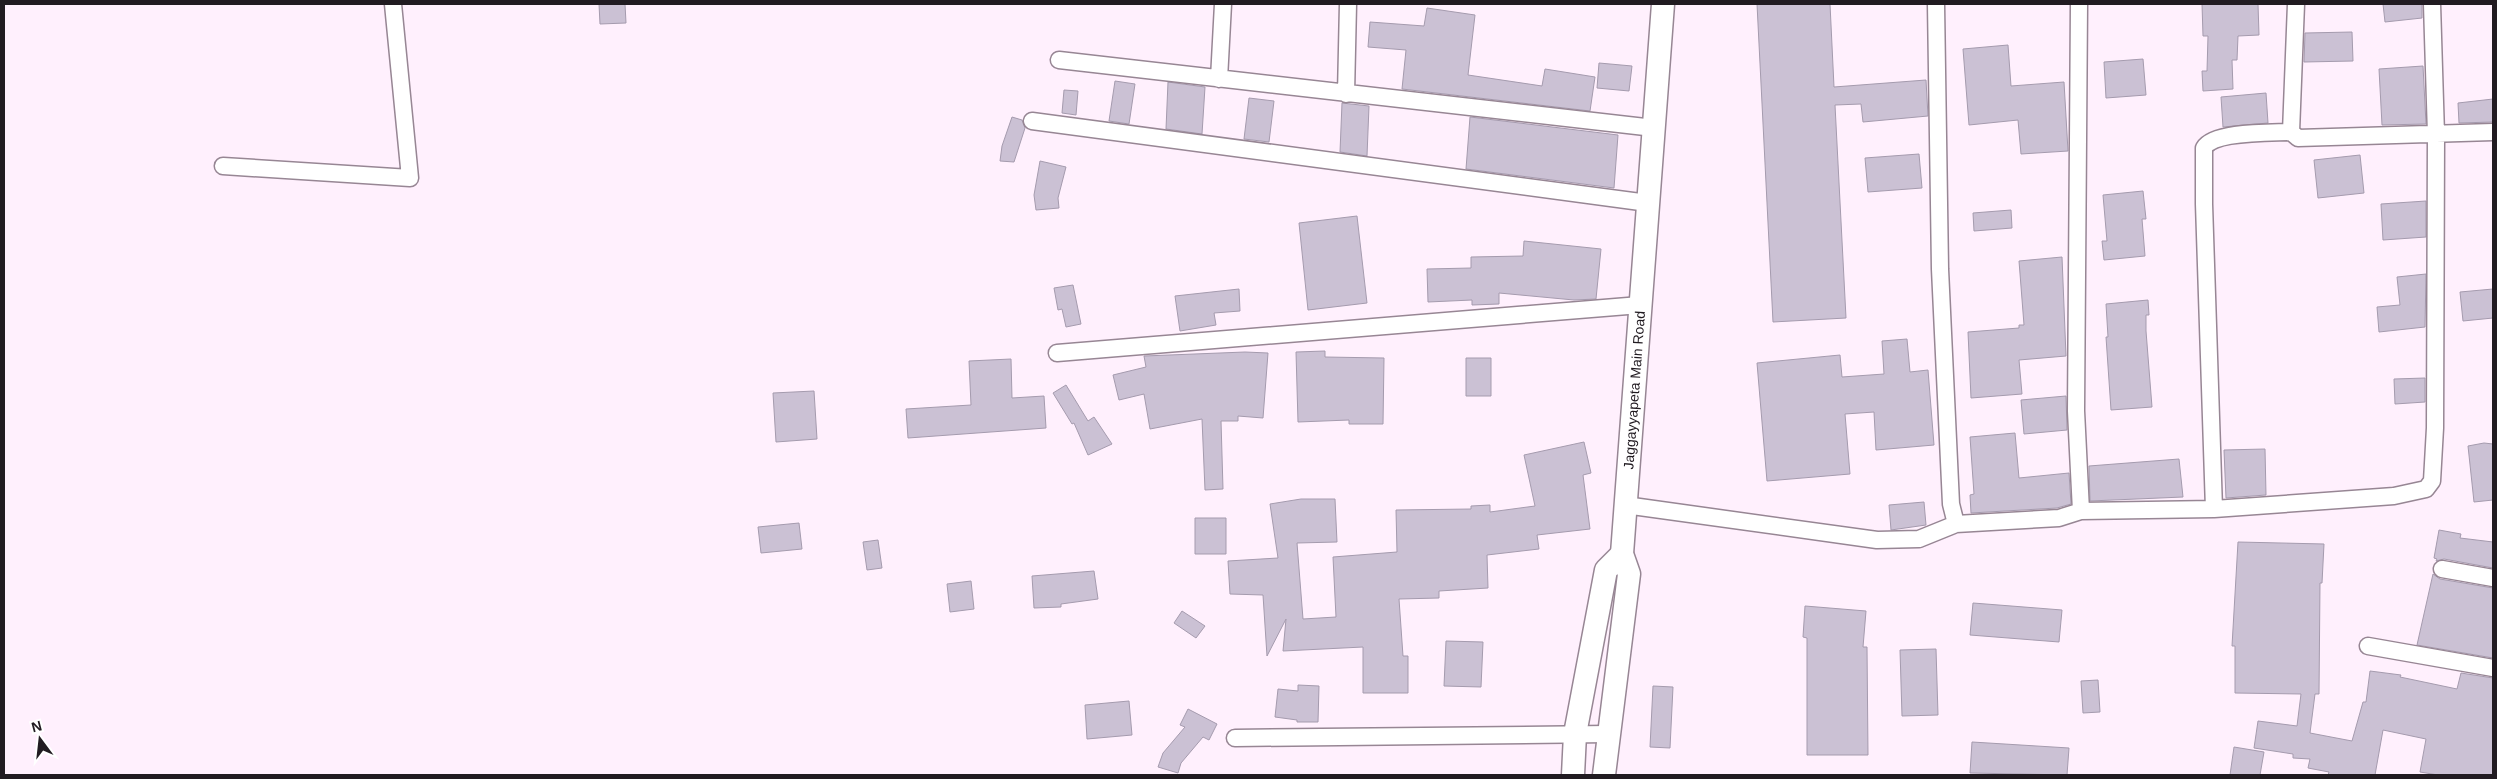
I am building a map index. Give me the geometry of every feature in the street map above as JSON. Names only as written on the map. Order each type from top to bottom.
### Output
[{"type":"main road","name":"Jaggayyapeta Main Road","points":[[1604,775],[1630,574],[1622,554],[1663,4]]},
{"type":"main road","points":[[1573,775],[1574,734],[1606,570],[1622,554]]},
{"type":"street","points":[[223,166],[410,178],[393,4]]},
{"type":"street","points":[[1219,79],[1223,4]]},
{"type":"street","points":[[1346,94],[1348,4]]},
{"type":"street","points":[[1936,4],[1940,269],[1950,504],[1956,524]]},
{"type":"street","points":[[2078,4],[2076,411],[2081,511]]},
{"type":"street","points":[[2291,132],[2296,4]]},
{"type":"street","points":[[1625,505],[1877,540],[1919,539],[1956,524],[2059,518],[2081,511],[2214,509],[2394,496],[2426,489],[2432,481],[2434,428],[2436,135],[2432,4]]},
{"type":"street","points":[[1059,60],[1654,128]]},
{"type":"street","points":[[1032,121],[1648,203]]},
{"type":"street","points":[[2214,509],[2204,213],[2204,148],[2207,142],[2221,137],[2291,132],[2298,138],[2493,132]]},
{"type":"street","points":[[1057,354],[1640,305]]},
{"type":"street","points":[[2442,569],[2493,578]]},
{"type":"street","points":[[2368,646],[2493,668]]},
{"type":"street","points":[[1235,738],[1608,734]]},
{"type":"building","points":[[599,4],[625,4],[626,23],[600,24]]},
{"type":"building","points":[[1757,4],[1830,4],[1834,87],[1926,80],[1928,116],[1863,122],[1861,104],[1835,105],[1846,318],[1773,322]]},
{"type":"building","points":[[2202,4],[2258,4],[2259,35],[2238,36],[2237,60],[2232,60],[2233,89],[2203,91],[2202,71],[2207,71],[2208,36],[2203,36]]},
{"type":"building","points":[[2383,4],[2422,4],[2422,18],[2385,22]]},
{"type":"building","points":[[1427,8],[1475,15],[1468,75],[1542,86],[1545,69],[1595,77],[1590,111],[1402,89],[1406,50],[1368,47],[1370,22],[1424,26]]},
{"type":"building","points":[[2352,32],[2353,61],[2304,62],[2305,33]]},
{"type":"building","points":[[2008,45],[2011,86],[2064,82],[2068,151],[2021,154],[2018,120],[1969,125],[1963,49]]},
{"type":"building","points":[[2143,59],[2146,95],[2106,98],[2104,62]]},
{"type":"building","points":[[1599,63],[1632,66],[1629,91],[1597,88]]},
{"type":"building","points":[[2423,66],[2426,124],[2382,125],[2379,69]]},
{"type":"building","points":[[1115,81],[1135,84],[1129,124],[1109,121]]},
{"type":"building","points":[[1168,82],[1205,87],[1202,134],[1166,129]]},
{"type":"building","points":[[1064,90],[1078,91],[1076,115],[1062,113]]},
{"type":"building","points":[[2266,93],[2268,123],[2223,127],[2221,97]]},
{"type":"building","points":[[1249,98],[1274,101],[1269,142],[1244,139]]},
{"type":"building","points":[[2493,99],[2493,122],[2459,123],[2458,103]]},
{"type":"building","points":[[1342,103],[1369,106],[1367,156],[1340,152]]},
{"type":"building","points":[[1012,117],[1022,120],[1025,128],[1014,162],[1000,161],[1002,146]]},
{"type":"building","points":[[1470,117],[1618,135],[1614,188],[1466,169]]},
{"type":"building","points":[[1919,154],[1922,188],[1868,192],[1865,158]]},
{"type":"building","points":[[2360,155],[2364,193],[2318,198],[2314,160]]},
{"type":"building","points":[[1040,161],[1066,167],[1058,198],[1059,208],[1036,210],[1034,195]]},
{"type":"building","points":[[2143,191],[2146,219],[2142,219],[2145,256],[2104,260],[2102,241],[2107,241],[2103,195]]},
{"type":"building","points":[[2426,201],[2426,237],[2383,240],[2381,204]]},
{"type":"building","points":[[2011,210],[2012,228],[1974,231],[1973,213]]},
{"type":"building","points":[[1357,216],[1367,303],[1308,310],[1299,223]]},
{"type":"building","points":[[1524,241],[1601,249],[1596,299],[1574,300],[1499,293],[1499,304],[1472,305],[1472,300],[1428,302],[1427,269],[1471,268],[1471,257],[1523,256]]},
{"type":"building","points":[[2062,257],[2066,356],[2019,360],[2022,394],[1971,398],[1968,332],[2019,328],[2019,325],[2024,325],[2019,261]]},
{"type":"building","points":[[2426,274],[2425,327],[2379,332],[2377,307],[2400,305],[2397,277]]},
{"type":"building","points":[[1073,285],[1081,324],[1066,327],[1062,309],[1058,310],[1054,288]]},
{"type":"building","points":[[1239,289],[1240,311],[1214,313],[1216,325],[1180,331],[1175,296]]},
{"type":"building","points":[[2493,289],[2493,318],[2463,321],[2460,292]]},
{"type":"building","points":[[2148,300],[2149,315],[2146,315],[2146,331],[2152,407],[2111,410],[2106,337],[2108,337],[2106,304]]},
{"type":"building","points":[[1907,339],[1910,372],[1928,370],[1934,445],[1876,450],[1874,412],[1845,414],[1850,474],[1767,481],[1757,363],[1840,355],[1842,377],[1884,374],[1882,341]]},
{"type":"building","points":[[1325,351],[1325,357],[1384,358],[1383,424],[1349,424],[1349,420],[1298,422],[1296,352]]},
{"type":"building","points":[[1245,352],[1268,353],[1263,418],[1238,416],[1238,421],[1221,421],[1223,489],[1205,490],[1202,419],[1150,429],[1144,394],[1119,400],[1113,375],[1146,367],[1144,356]]},
{"type":"building","points":[[1466,358],[1491,358],[1491,396],[1466,396]]},
{"type":"building","points":[[1011,359],[1012,398],[1044,396],[1046,428],[908,438],[906,409],[971,405],[969,361]]},
{"type":"building","points":[[2425,378],[2425,402],[2395,404],[2394,379]]},
{"type":"building","points":[[1066,385],[1088,421],[1094,417],[1112,444],[1088,455],[1074,423],[1072,424],[1053,393]]},
{"type":"building","points":[[814,391],[817,439],[776,442],[773,393]]},
{"type":"building","points":[[2066,396],[2067,430],[2024,434],[2021,400]]},
{"type":"building","points":[[2015,433],[2019,478],[2069,473],[2071,504],[2057,508],[1971,513],[1970,495],[1974,494],[1970,437]]},
{"type":"building","points":[[1584,442],[1591,473],[1583,475],[1590,529],[1537,535],[1539,549],[1487,555],[1488,588],[1439,591],[1439,598],[1399,599],[1403,656],[1408,656],[1408,693],[1363,693],[1363,647],[1283,651],[1286,619],[1267,656],[1263,595],[1230,594],[1228,561],[1278,558],[1270,504],[1301,499],[1335,499],[1337,542],[1297,543],[1303,619],[1336,617],[1333,557],[1397,552],[1396,510],[1471,509],[1471,506],[1490,505],[1490,512],[1535,506],[1524,455]]},
{"type":"building","points":[[2484,443],[2493,444],[2493,500],[2474,502],[2468,446]]},
{"type":"building","points":[[2265,449],[2266,495],[2226,498],[2224,450]]},
{"type":"building","points":[[2179,459],[2183,497],[2090,501],[2089,466]]},
{"type":"building","points":[[1924,502],[1926,525],[1891,530],[1889,505]]},
{"type":"building","points":[[1195,518],[1226,518],[1226,554],[1195,554]]},
{"type":"building","points":[[799,523],[802,549],[761,553],[758,527]]},
{"type":"building","points":[[2439,530],[2461,534],[2460,538],[2493,542],[2493,568],[2444,559],[2436,561],[2437,559],[2434,558]]},
{"type":"building","points":[[878,540],[882,568],[867,570],[863,542]]},
{"type":"building","points":[[2238,542],[2324,544],[2322,583],[2320,583],[2319,694],[2315,694],[2310,733],[2352,741],[2363,702],[2366,702],[2370,671],[2401,675],[2400,677],[2457,689],[2461,673],[2493,678],[2493,775],[2438,775],[2420,772],[2426,739],[2383,730],[2375,775],[2328,775],[2329,772],[2308,768],[2310,759],[2293,758],[2293,754],[2254,748],[2258,721],[2297,726],[2301,694],[2235,693],[2235,646],[2232,646]]},
{"type":"building","points":[[1094,571],[1098,599],[1061,604],[1061,607],[1034,608],[1032,576]]},
{"type":"building","points":[[2433,574],[2440,579],[2493,588],[2493,658],[2417,645]]},
{"type":"building","points":[[971,581],[974,609],[950,612],[947,584]]},
{"type":"building","points":[[1973,603],[2062,610],[2059,642],[1970,635]]},
{"type":"building","points":[[1805,606],[1866,611],[1863,647],[1867,647],[1868,755],[1807,755],[1807,638],[1803,637]]},
{"type":"building","points":[[1182,611],[1205,626],[1196,638],[1174,623]]},
{"type":"building","points":[[1446,641],[1483,642],[1481,687],[1444,686]]},
{"type":"building","points":[[1936,649],[1938,715],[1902,716],[1900,650]]},
{"type":"building","points":[[2098,680],[2100,712],[2083,713],[2081,681]]},
{"type":"building","points":[[1298,685],[1319,686],[1318,722],[1297,722],[1297,720],[1275,717],[1278,689],[1298,691]]},
{"type":"building","points":[[1653,686],[1673,687],[1670,748],[1650,747]]},
{"type":"building","points":[[1129,701],[1132,735],[1087,739],[1085,705]]},
{"type":"building","points":[[1188,709],[1217,724],[1209,740],[1203,737],[1181,763],[1178,773],[1158,767],[1163,753],[1185,727],[1180,725]]},
{"type":"building","points":[[1972,742],[2069,748],[2067,775],[1970,773]]},
{"type":"building","points":[[2234,747],[2264,752],[2260,775],[2230,775]]}]
